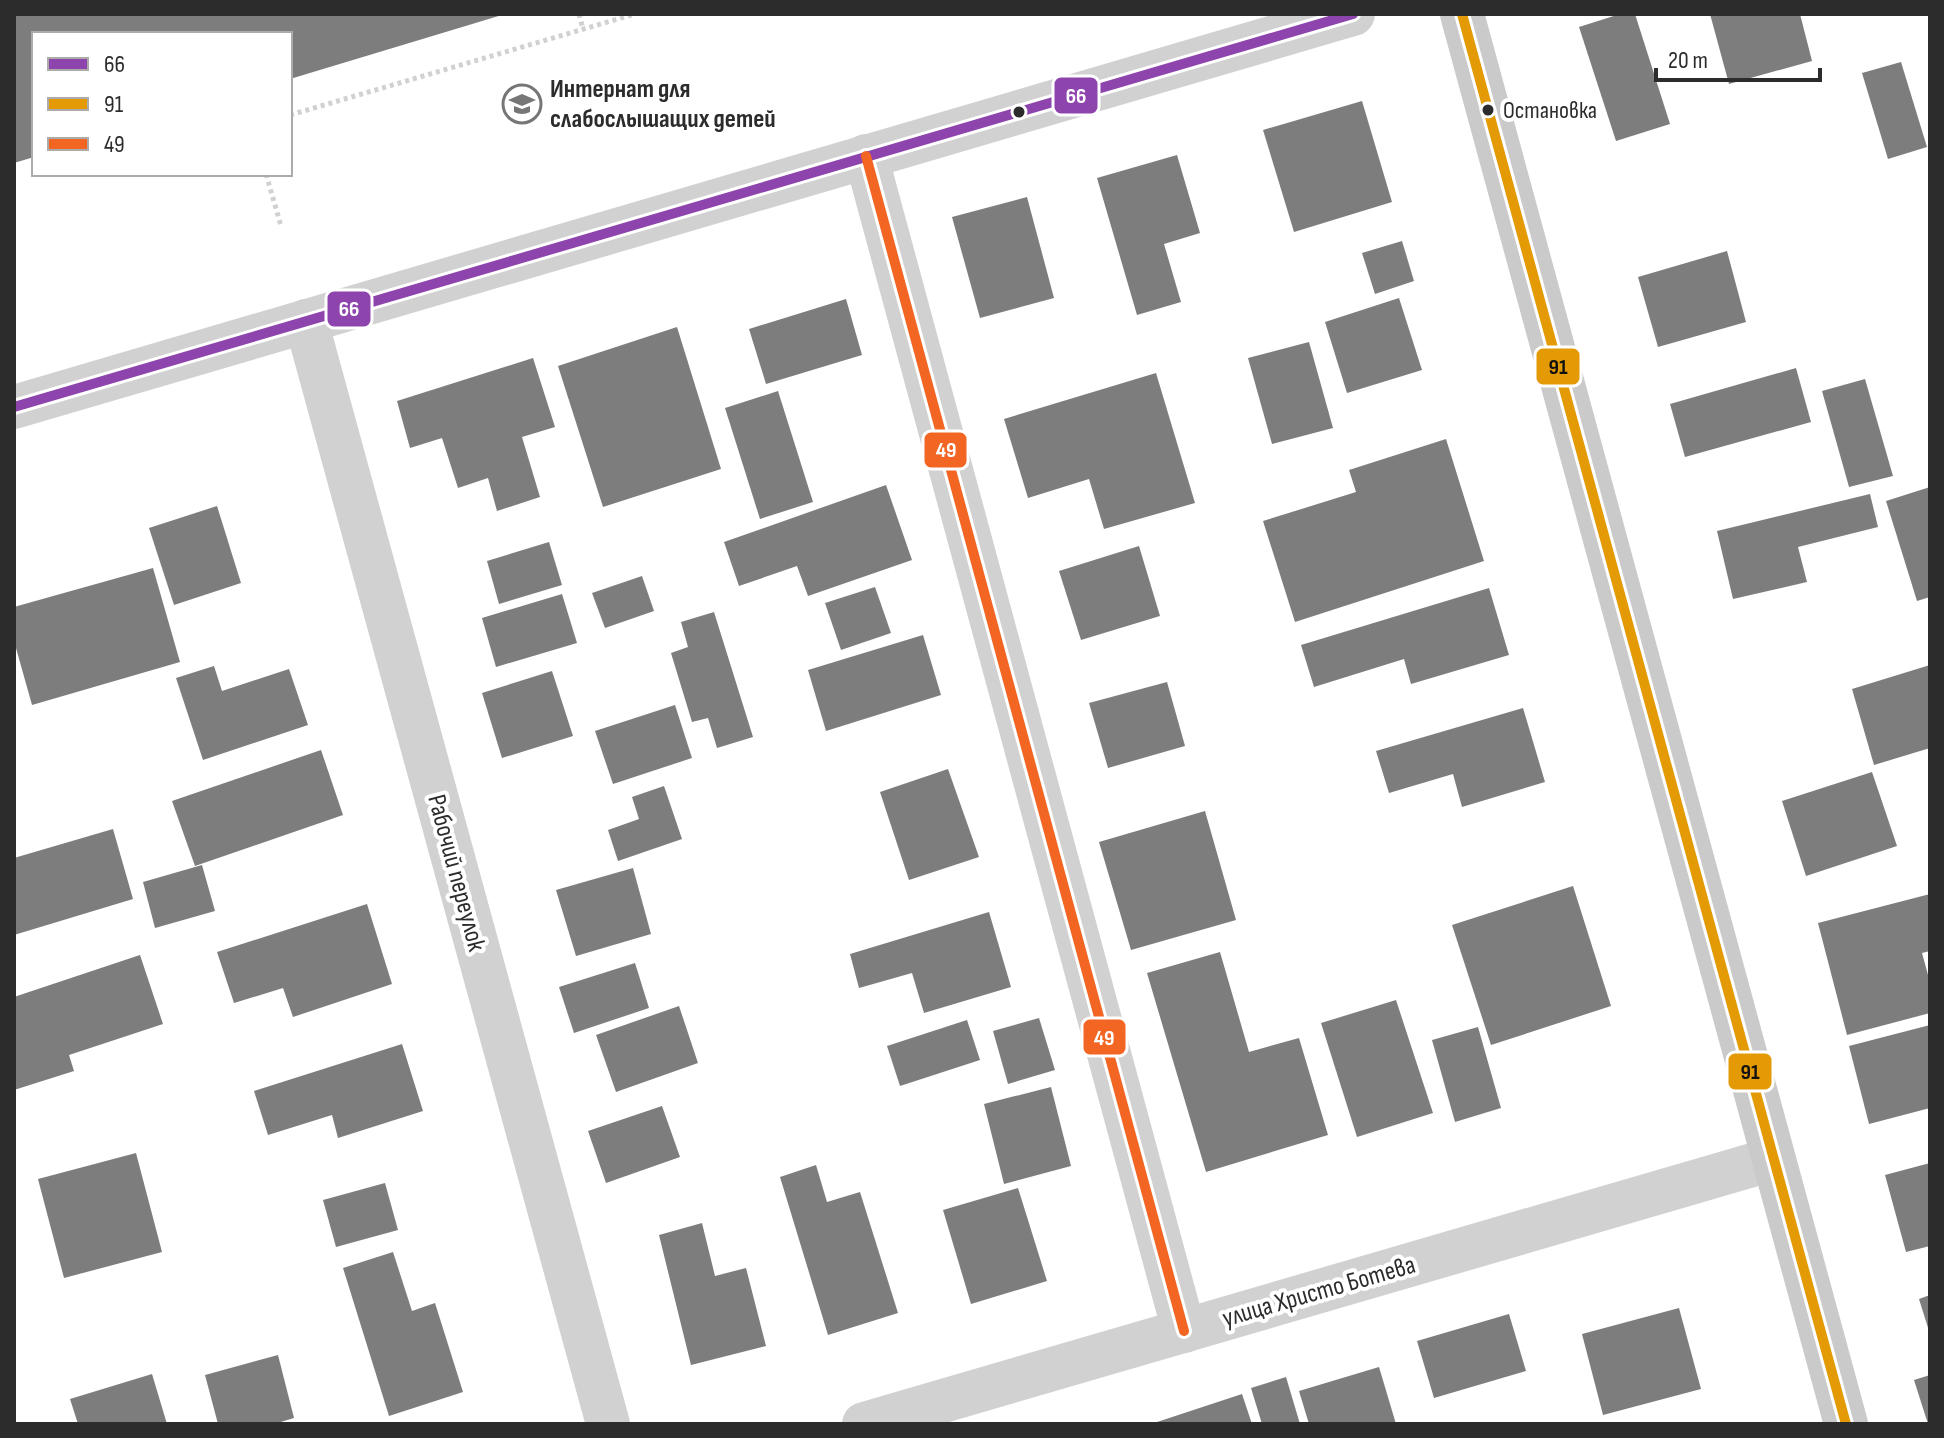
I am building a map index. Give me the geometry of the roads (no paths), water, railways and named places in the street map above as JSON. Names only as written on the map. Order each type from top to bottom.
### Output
[{"type":"street","points":[[14,407],[1353,14]]},
{"type":"street","points":[[1462,14],[1846,1424]]},
{"type":"street","points":[[866,156],[1184,1331]]},
{"type":"street","name":"Рабочий переулок","points":[[306,321],[608,1424]]},
{"type":"street","name":"улица Христо Ботева","points":[[864,1424],[1773,1159]]},
{"type":"place","name":"Интернат для слабослышащих детей","points":[[522,104]]},
{"type":"place","name":"Остановка","points":[[1488,110]]}]
